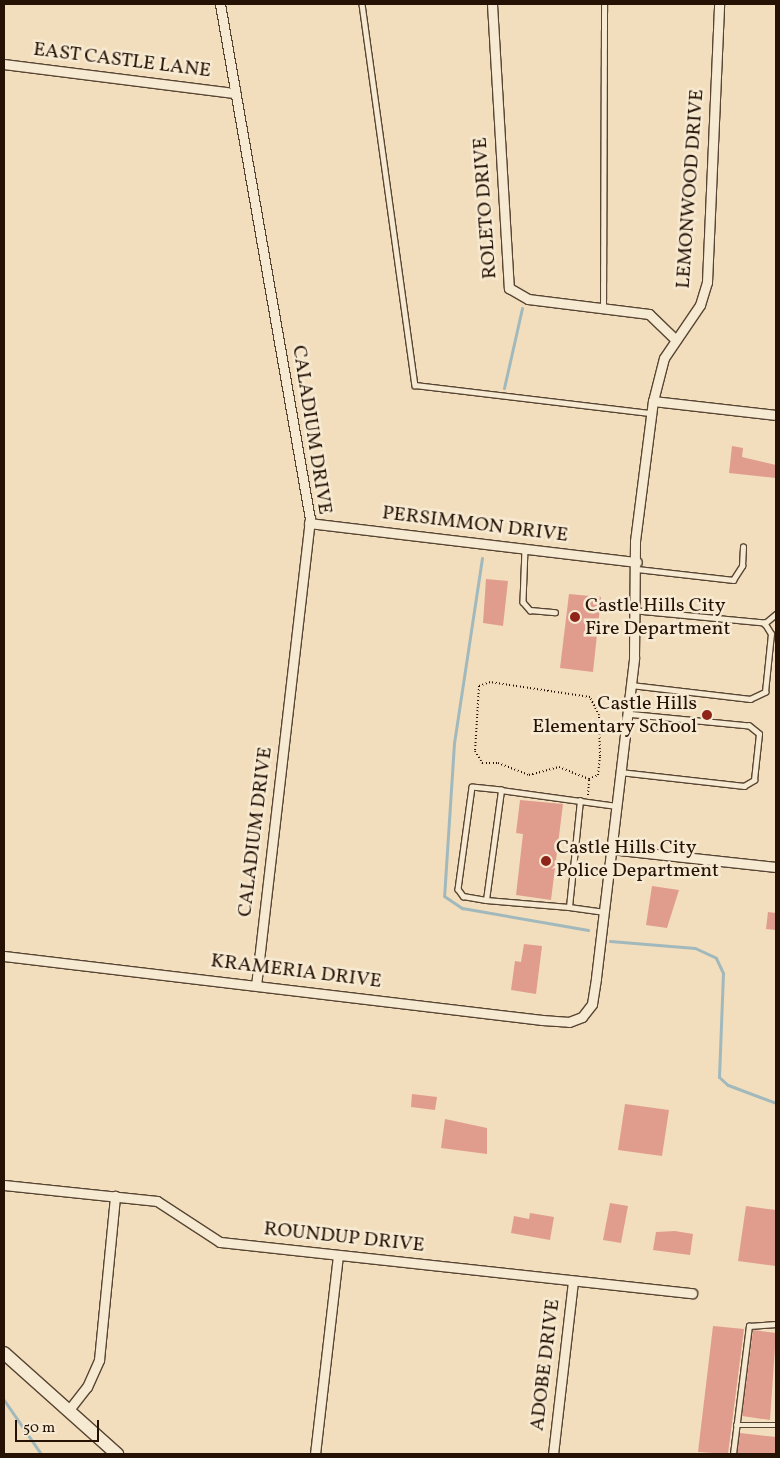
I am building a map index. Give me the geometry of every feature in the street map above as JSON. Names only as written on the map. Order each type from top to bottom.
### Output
[{"type":"main road","points":[[4,1353],[118,1454]]},
{"type":"street","name":"CALADIUM DRIVE","points":[[220,4],[309,523],[256,984]]},
{"type":"street","name":"ROLETO DRIVE","points":[[492,4],[505,278],[509,288],[528,299],[649,314],[676,340]]},
{"type":"street","name":"LEMONWOOD DRIVE","points":[[582,1017],[592,1004],[631,684],[638,612],[637,566],[652,401],[664,358],[700,305],[707,282],[719,4]]},
{"type":"street","name":"EAST CASTLE LANE","points":[[4,64],[235,93]]},
{"type":"street","points":[[652,401],[776,415]]},
{"type":"street","name":"PERSIMMON DRIVE","points":[[309,523],[525,549],[637,566]]},
{"type":"street","points":[[610,849],[776,867]]},
{"type":"street","name":"KRAMERIA DRIVE","points":[[4,956],[256,984],[542,1020],[569,1022],[582,1017]]},
{"type":"street","name":"ROUNDUP DRIVE","points":[[4,1184],[148,1199],[175,1209],[220,1242],[692,1293]]},
{"type":"street","points":[[68,1411],[87,1388],[99,1360],[116,1196]]},
{"type":"street","points":[[314,1454],[338,1255]]},
{"type":"street","name":"ADOBE DRIVE","points":[[553,1454],[573,1280]]},
{"type":"lane","points":[[362,4],[415,386],[651,413]]},
{"type":"lane","points":[[604,4],[604,308]]},
{"type":"lane","points":[[637,566],[733,580],[742,566],[744,547]]},
{"type":"lane","points":[[525,549],[524,602],[530,610],[555,612]]},
{"type":"lane","points":[[638,612],[764,624],[776,614]]},
{"type":"lane","points":[[631,684],[750,699],[765,692],[771,634],[764,624]]},
{"type":"lane","points":[[620,772],[744,786],[754,780],[759,734],[749,726],[627,714]]},
{"type":"lane","points":[[603,912],[569,907],[486,900],[463,896],[458,889],[472,787],[616,806]]},
{"type":"lane","points":[[486,900],[501,790]]},
{"type":"lane","points":[[569,907],[580,801]]},
{"type":"lane","points":[[733,1454],[749,1326],[776,1324]]},
{"type":"lane","points":[[736,1425],[776,1425]]},
{"type":"path","points":[[482,682],[590,697],[599,715],[600,756],[598,775],[589,779],[559,767],[529,775],[498,763],[482,763],[475,751],[479,686],[482,682]]},
{"type":"path","points":[[587,802],[589,779]]},
{"type":"building","points":[[732,446],[743,448],[742,457],[776,465],[776,478],[729,473]]},
{"type":"building","points":[[486,579],[508,581],[503,626],[483,623]]},
{"type":"building","points":[[569,594],[601,597],[593,672],[560,668]]},
{"type":"building","points":[[520,800],[563,804],[551,900],[516,895],[523,834],[516,833]]},
{"type":"building","points":[[652,886],[679,890],[667,928],[646,925]]},
{"type":"building","points":[[768,912],[776,913],[776,930],[766,929]]},
{"type":"building","points":[[524,944],[542,946],[536,994],[511,990],[515,961],[521,962]]},
{"type":"building","points":[[412,1094],[437,1097],[435,1110],[411,1107]]},
{"type":"building","points":[[625,1104],[669,1110],[662,1156],[618,1150]]},
{"type":"building","points":[[445,1119],[487,1128],[487,1154],[441,1148]]},
{"type":"building","points":[[610,1203],[628,1206],[621,1243],[603,1240]]},
{"type":"building","points":[[746,1206],[776,1210],[776,1266],[738,1261]]},
{"type":"building","points":[[530,1213],[554,1217],[550,1240],[511,1233],[514,1216],[529,1219]]},
{"type":"building","points":[[675,1231],[693,1234],[690,1255],[653,1250],[656,1232]]},
{"type":"building","points":[[713,1326],[744,1329],[728,1454],[698,1452]]},
{"type":"building","points":[[753,1330],[776,1333],[770,1420],[742,1416]]},
{"type":"building","points":[[740,1433],[776,1437],[776,1454],[737,1453]]},
{"type":"waterway","points":[[504,388],[522,308]]},
{"type":"waterway","points":[[482,558],[454,743],[444,896],[462,908],[588,930]]},
{"type":"waterway","points":[[610,941],[695,948],[716,958],[723,973],[719,1077],[728,1085],[776,1103]]},
{"type":"waterway","points":[[4,1400],[41,1454]]},
{"type":"place","name":"Castle Hills City Fire Department","points":[[575,617]]},
{"type":"place","name":"Castle Hills Elementary School","points":[[707,715]]},
{"type":"place","name":"Castle Hills City Police Department","points":[[546,861]]}]
